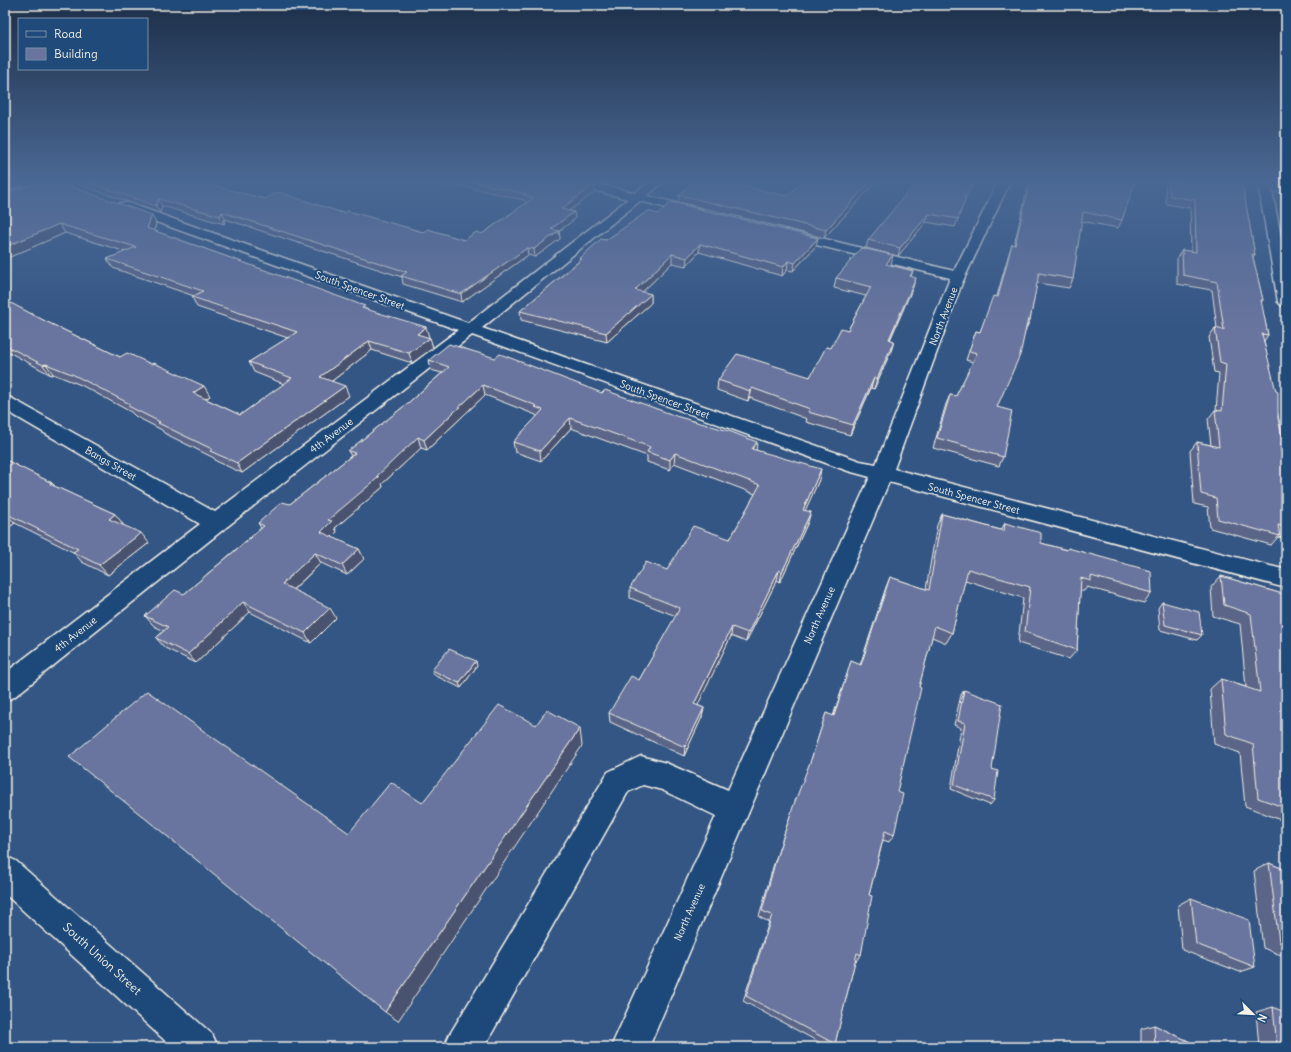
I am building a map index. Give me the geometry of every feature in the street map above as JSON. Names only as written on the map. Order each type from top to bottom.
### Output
[{"type":"street","name":"South Spencer Street","points":[[194,231],[854,466],[1286,579]]},
{"type":"street","name":"4th Avenue","points":[[5,689],[216,523],[470,329],[595,231]]},
{"type":"street","points":[[776,231],[958,276]]},
{"type":"street","name":"North Avenue","points":[[630,1047],[882,474],[958,276],[980,231]]},
{"type":"street","points":[[1272,231],[1286,302]]},
{"type":"street","name":"Bangs Street","points":[[5,402],[216,523]]},
{"type":"street","points":[[463,1047],[618,782],[641,770],[666,776],[735,809]]},
{"type":"street","name":"South Union Street","points":[[5,872],[199,1047]]},
{"type":"building","points":[[5,231],[42,231],[5,247]]},
{"type":"building","points":[[83,231],[156,231],[365,306],[362,308],[426,327],[417,334],[430,338],[409,353],[369,341],[320,377],[345,386],[237,463],[210,451],[212,449],[158,423],[160,422],[128,406],[130,404],[74,375],[46,364],[43,365],[5,345],[5,300],[120,357],[127,353],[151,364],[154,363],[204,386],[193,393],[240,415],[292,378],[249,362],[297,332],[192,297],[203,291],[107,259],[136,247]]},
{"type":"building","points":[[281,231],[435,231],[464,240],[476,232],[482,234],[486,231],[559,231],[534,249],[527,248],[461,294],[401,276],[407,272]]},
{"type":"building","points":[[619,231],[790,231],[818,238],[795,263],[788,261],[783,267],[700,244],[687,258],[672,254],[635,290],[651,294],[606,333],[520,311],[582,259],[579,259],[601,239],[606,240]]},
{"type":"building","points":[[875,231],[914,231],[900,248],[868,240]]},
{"type":"building","points":[[1018,231],[1080,231],[1073,279],[1039,273],[1030,320],[1028,319],[1020,355],[997,407],[1012,411],[1003,457],[937,438],[950,395],[956,396],[977,353],[969,351],[976,331],[980,332],[993,296],[998,297],[1012,244],[1015,245]]},
{"type":"building","points":[[1196,231],[1251,231],[1255,255],[1252,254],[1263,300],[1261,300],[1268,335],[1262,334],[1276,391],[1278,392],[1278,418],[1284,446],[1280,445],[1286,477],[1286,480],[1282,479],[1286,503],[1286,528],[1278,525],[1280,536],[1218,519],[1216,498],[1201,494],[1197,442],[1219,447],[1215,410],[1222,411],[1226,364],[1220,362],[1215,328],[1224,330],[1217,282],[1183,275],[1182,250],[1196,252]]},
{"type":"building","points":[[861,248],[893,255],[886,264],[913,271],[910,276],[916,278],[889,339],[894,341],[877,379],[874,378],[853,425],[808,412],[810,409],[752,388],[750,391],[718,380],[737,354],[810,377],[826,347],[831,348],[841,328],[848,330],[871,287],[836,278]]},
{"type":"building","points":[[449,344],[495,358],[500,354],[602,393],[605,390],[679,417],[729,431],[757,442],[752,449],[821,469],[803,510],[811,512],[782,572],[779,570],[748,633],[732,627],[694,704],[704,708],[685,747],[609,713],[631,676],[639,680],[680,608],[630,588],[646,562],[667,570],[693,526],[730,539],[760,485],[675,453],[670,460],[647,452],[650,447],[570,418],[540,451],[513,442],[543,410],[535,407],[537,406],[483,385],[424,440],[418,437],[377,476],[379,477],[328,520],[332,521],[321,532],[359,549],[342,565],[315,553],[282,584],[330,608],[305,633],[243,602],[188,654],[156,638],[168,627],[145,616],[175,590],[184,594],[264,526],[258,523],[282,502],[290,504],[355,453],[348,451],[408,403],[449,367],[429,360]]},
{"type":"building","points":[[5,460],[52,483],[50,484],[115,514],[109,519],[141,533],[99,565],[73,552],[78,549],[5,513]]},
{"type":"building","points":[[942,514],[1004,531],[1005,523],[1041,533],[1041,543],[1067,550],[1068,548],[1151,571],[1152,593],[1091,576],[1091,581],[1081,578],[1077,650],[1025,632],[1030,587],[968,569],[952,633],[935,626],[919,687],[921,688],[897,792],[903,794],[894,835],[885,831],[869,895],[872,896],[861,955],[857,953],[835,1044],[746,996],[772,915],[762,911],[776,859],[826,713],[834,716],[851,661],[861,665],[890,577],[929,590]]},
{"type":"building","points":[[1221,576],[1286,595],[1286,808],[1258,798],[1253,744],[1226,734],[1221,679],[1260,692],[1251,614],[1224,605]]},
{"type":"building","points":[[1162,602],[1199,612],[1202,635],[1165,625]]},
{"type":"building","points":[[449,649],[476,661],[459,683],[432,670]]},
{"type":"building","points":[[964,690],[1002,704],[992,769],[998,771],[994,800],[954,785],[965,723],[958,721]]},
{"type":"building","points":[[147,691],[349,833],[391,782],[422,803],[499,705],[536,725],[547,710],[580,728],[385,1012],[69,757]]},
{"type":"building","points":[[1269,863],[1286,870],[1286,945],[1279,942]]},
{"type":"building","points":[[1191,898],[1249,920],[1255,967],[1196,944]]},
{"type":"building","points":[[1273,1007],[1286,1013],[1286,1047],[1277,1047]]},
{"type":"building","points":[[1154,1025],[1201,1047],[1155,1047]]},
{"type":"building","points":[[718,1042],[727,1047],[716,1047]]}]
